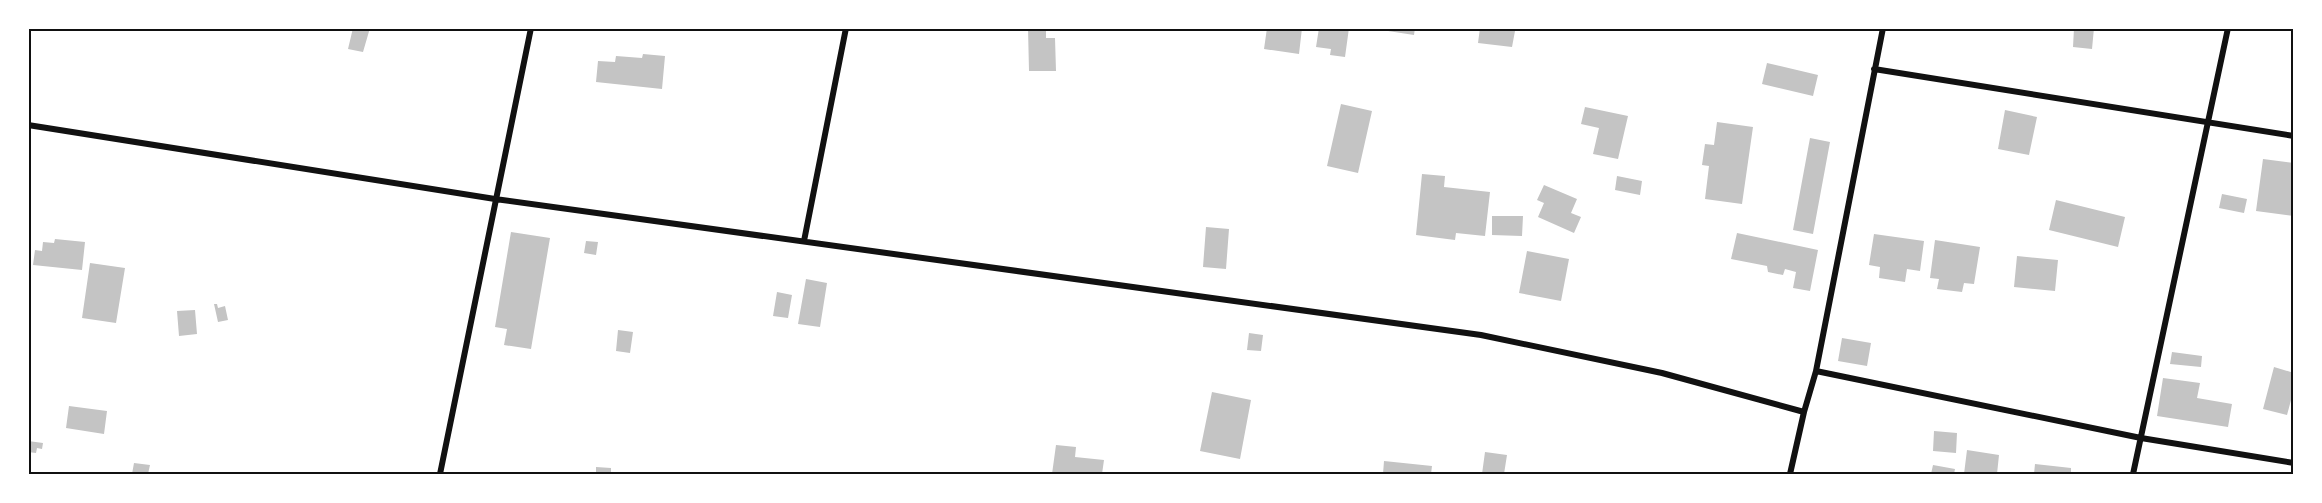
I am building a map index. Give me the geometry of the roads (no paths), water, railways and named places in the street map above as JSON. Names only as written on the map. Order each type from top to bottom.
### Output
[{"type":"street","points":[[440,474],[531,28]]},
{"type":"street","points":[[804,241],[846,28]]},
{"type":"street","points":[[1790,474],[1804,411],[1816,371],[1883,28]]},
{"type":"street","points":[[2133,474],[2228,28]]},
{"type":"street","points":[[1875,69],[2294,136]]},
{"type":"street","points":[[28,125],[495,199],[1481,335],[1662,373],[1804,411]]},
{"type":"street","points":[[1816,371],[2140,438],[2294,463]]}]
